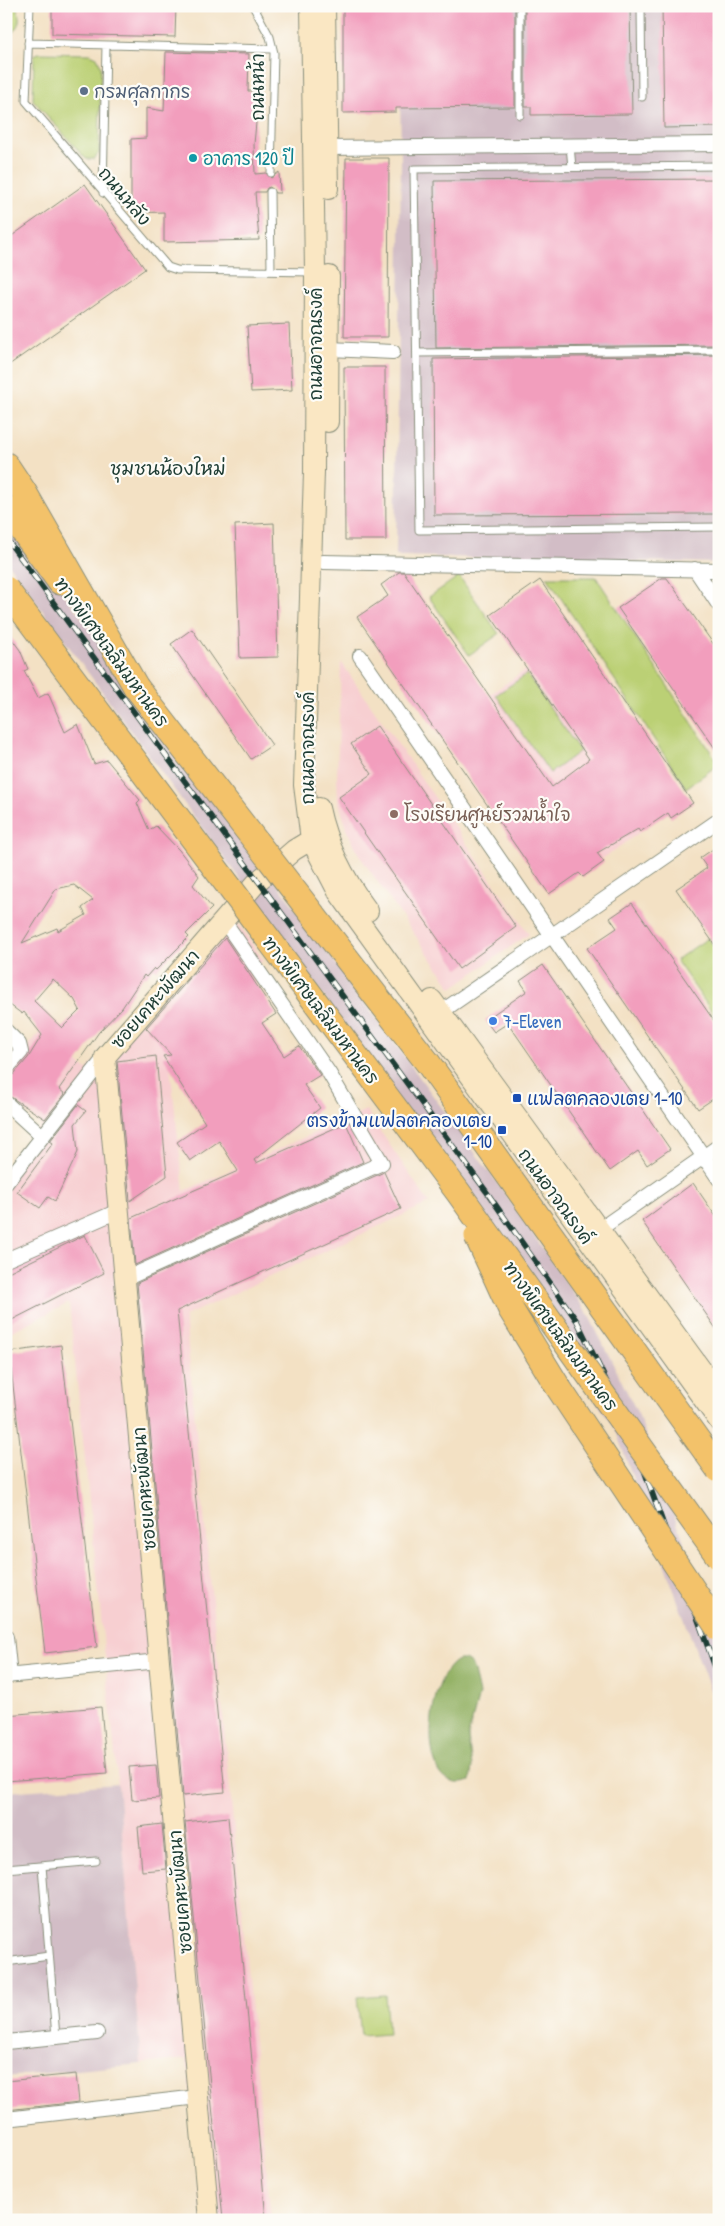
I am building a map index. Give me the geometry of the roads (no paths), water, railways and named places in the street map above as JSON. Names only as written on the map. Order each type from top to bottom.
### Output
[{"type":"highway","points":[[6,465],[24,492],[136,688]]},
{"type":"highway","name":"ทางพิเศษเฉลิมมหานคร","points":[[6,508],[136,688],[428,1063],[719,1470]]},
{"type":"highway","name":"ทางพิเศษเฉลิมมหานคร","points":[[6,589],[458,1192],[719,1556]]},
{"type":"highway","points":[[458,1192],[511,1310],[558,1387],[719,1629]]},
{"type":"main road","name":"ถนนอาจณรงค์","points":[[311,6],[315,272],[314,472],[304,786],[317,836],[338,892],[593,1234],[719,1394]]},
{"type":"main road","name":"ถนนอาจณรงค์","points":[[325,6],[330,350],[314,758],[317,836],[338,864],[360,901],[441,1012],[719,1421]]},
{"type":"main road","name":"ซอยเคหะพัฒนา","points":[[210,2220],[105,1057],[270,870],[317,836]]},
{"type":"street","points":[[327,148],[719,144]]},
{"type":"street","points":[[330,350],[393,352]]},
{"type":"street","points":[[323,562],[719,570]]},
{"type":"street","points":[[695,569],[719,604]]},
{"type":"street","points":[[360,656],[719,1179]]},
{"type":"street","points":[[441,1012],[719,820]]},
{"type":"street","points":[[125,1279],[382,1163],[329,1072],[224,921]]},
{"type":"street","points":[[6,1031],[19,1044],[21,1052],[6,1069]]},
{"type":"street","points":[[6,1184],[105,1057]]},
{"type":"street","points":[[6,1103],[42,1136]]},
{"type":"street","points":[[593,1234],[719,1146]]},
{"type":"street","points":[[6,1260],[118,1211]]},
{"type":"street","points":[[6,1636],[8,1676],[159,1661]]},
{"type":"street","points":[[6,2042],[97,2032]]},
{"type":"street","points":[[6,2118],[198,2097]]},
{"type":"lane","name":"ถนนหลัง","points":[[30,6],[26,101],[168,268],[177,270],[315,272]]},
{"type":"lane","name":"ถนนหน้า","points":[[253,6],[270,37],[274,53],[271,173]]},
{"type":"lane","points":[[520,6],[520,115]]},
{"type":"lane","points":[[641,6],[642,97]]},
{"type":"lane","points":[[28,43],[272,49]]},
{"type":"lane","points":[[103,193],[106,45]]},
{"type":"lane","points":[[570,146],[572,167]]},
{"type":"lane","points":[[719,166],[414,169],[419,530],[719,527]]},
{"type":"lane","points":[[270,192],[271,271]]},
{"type":"lane","points":[[416,353],[719,350]]},
{"type":"lane","points":[[6,1869],[96,1861]]},
{"type":"lane","points":[[42,1866],[56,2037]]},
{"type":"lane","points":[[6,1962],[49,1956]]},
{"type":"railway","points":[[6,538],[486,1191],[577,1321],[627,1423],[719,1678]]},
{"type":"place","name":"กรมศุลกากร","points":[[84,91]]},
{"type":"place","name":"อาคาร 120 ปี","points":[[193,158]]},
{"type":"place","name":"โรงเรียนศูนย์รวมน้ำใจ","points":[[394,814]]},
{"type":"place","name":"7-Eleven","points":[[493,1021]]},
{"type":"place","name":"แฟลตคลองเตย 1-10","points":[[517,1098]]},
{"type":"place","name":"ตรงข้ามแฟลตคลองเตย 1-10","points":[[502,1130]]},
{"type":"district","name":"ชุมชนน้องใหม่","points":[[168,468]]}]
